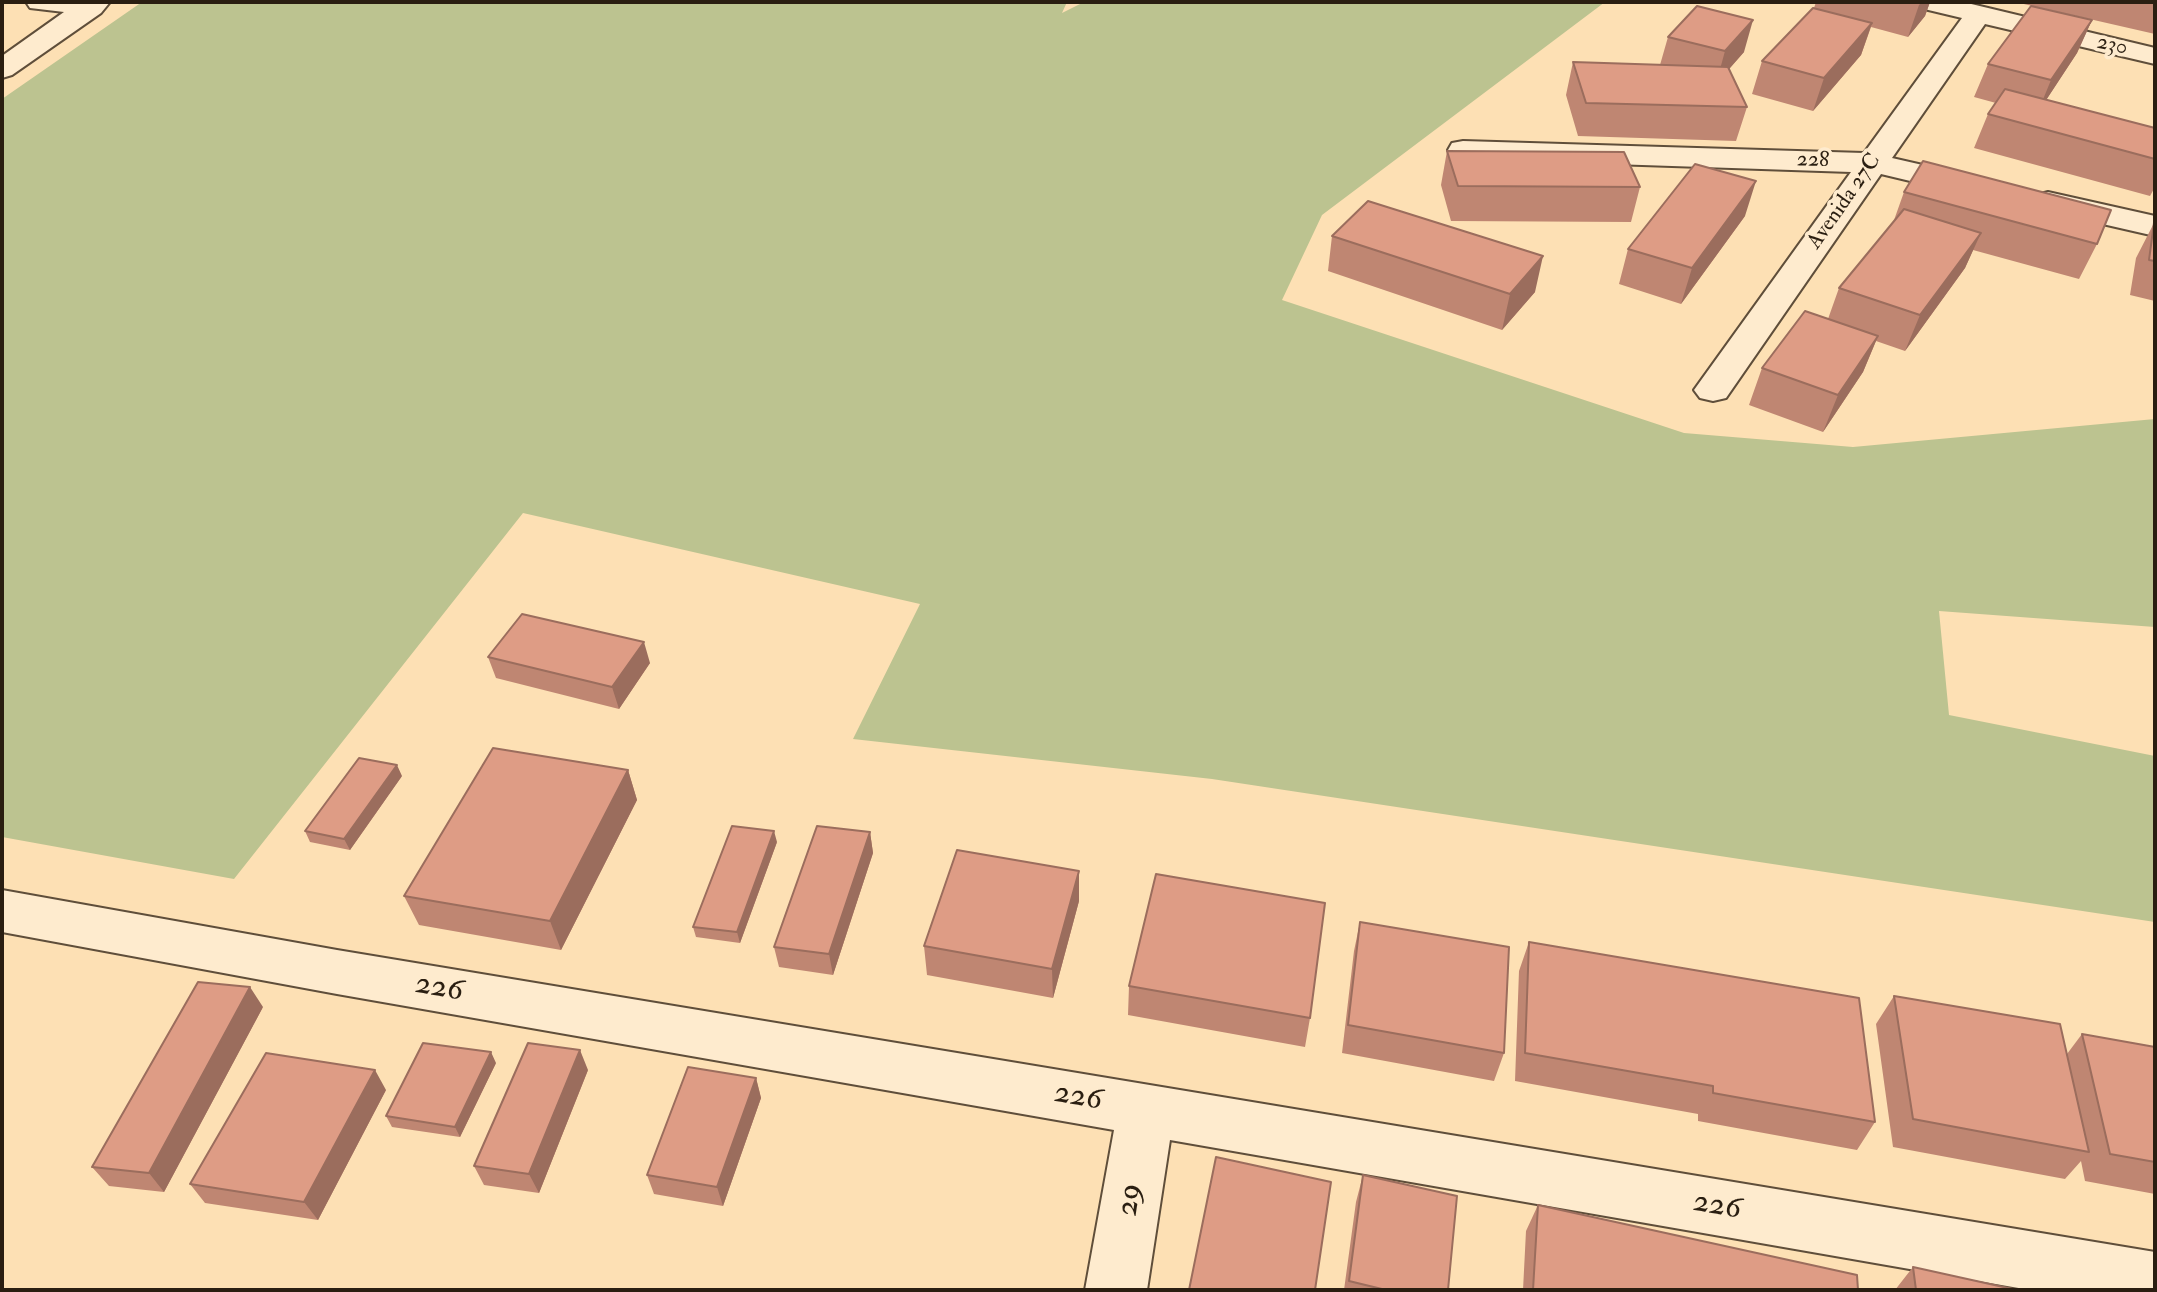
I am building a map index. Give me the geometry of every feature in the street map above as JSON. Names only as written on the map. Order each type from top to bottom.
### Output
[{"type":"street","points":[[39,2],[94,4]]},
{"type":"street","name":"230","points":[[1929,2],[2155,56]]},
{"type":"street","points":[[2,69],[94,4]]},
{"type":"street","name":"Avenida 27C","points":[[1713,390],[1978,14]]},
{"type":"street","name":"228","points":[[1463,150],[1873,163],[2155,226]]},
{"type":"street","name":"226","points":[[2,911],[337,972],[2155,1282]]},
{"type":"street","name":"29","points":[[1116,1290],[1146,1110]]},
{"type":"green space","points":[[142,2],[1067,2],[1062,13],[1084,2],[1605,2],[1322,215],[1282,300],[1684,433],[1853,447],[2155,419],[2155,627],[1939,611],[1949,715],[2155,756],[2155,922],[1212,779],[853,739],[920,604],[523,513],[234,879],[2,837],[2,99]]},
{"type":"building","points":[[1697,6],[1753,20],[1725,51],[1668,37]]},
{"type":"building","points":[[2031,6],[2092,20],[2051,80],[1988,64]]},
{"type":"building","points":[[1813,8],[1872,23],[1824,78],[1762,61]]},
{"type":"building","points":[[1573,62],[1728,67],[1747,107],[1586,103]]},
{"type":"building","points":[[2005,89],[2155,128],[2155,159],[1988,114]]},
{"type":"building","points":[[1447,151],[1624,152],[1640,187],[1458,186]]},
{"type":"building","points":[[1923,161],[2111,210],[2097,244],[1904,192]]},
{"type":"building","points":[[1695,164],[1756,181],[1692,268],[1628,249]]},
{"type":"building","points":[[1368,201],[1543,256],[1510,294],[1332,236]]},
{"type":"building","points":[[1904,209],[1981,233],[1920,315],[1839,288]]},
{"type":"building","points":[[2155,224],[2155,261],[2149,260]]},
{"type":"building","points":[[1805,311],[1878,336],[1838,395],[1762,368]]},
{"type":"building","points":[[522,614],[644,642],[612,687],[488,657]]},
{"type":"building","points":[[493,748],[628,770],[550,921],[404,896]]},
{"type":"building","points":[[359,758],[397,765],[344,839],[305,831]]},
{"type":"building","points":[[732,826],[774,831],[737,932],[693,927]]},
{"type":"building","points":[[817,826],[870,832],[829,954],[774,947]]},
{"type":"building","points":[[957,850],[1079,871],[1052,969],[924,946]]},
{"type":"building","points":[[1156,874],[1325,903],[1310,1018],[1129,986]]},
{"type":"building","points":[[1360,922],[1509,947],[1504,1053],[1348,1025]]},
{"type":"building","points":[[1529,942],[1859,998],[1875,1122],[1713,1093],[1713,1086],[1525,1053]]},
{"type":"building","points":[[198,982],[250,987],[149,1173],[92,1167]]},
{"type":"building","points":[[1894,996],[2060,1024],[2089,1152],[1913,1119]]},
{"type":"building","points":[[2082,1034],[2155,1047],[2155,1162],[2110,1154]]},
{"type":"building","points":[[423,1043],[491,1052],[455,1127],[386,1116]]},
{"type":"building","points":[[528,1043],[580,1050],[529,1174],[474,1166]]},
{"type":"building","points":[[266,1053],[375,1070],[304,1202],[190,1184]]},
{"type":"building","points":[[688,1067],[756,1078],[717,1187],[647,1175]]},
{"type":"building","points":[[1216,1157],[1331,1182],[1315,1290],[1189,1290]]},
{"type":"building","points":[[1363,1175],[1457,1196],[1448,1290],[1386,1290],[1349,1281]]},
{"type":"building","points":[[1538,1205],[1857,1275],[1858,1290],[1533,1290]]},
{"type":"building","points":[[1913,1267],[2017,1290],[1916,1290]]}]
